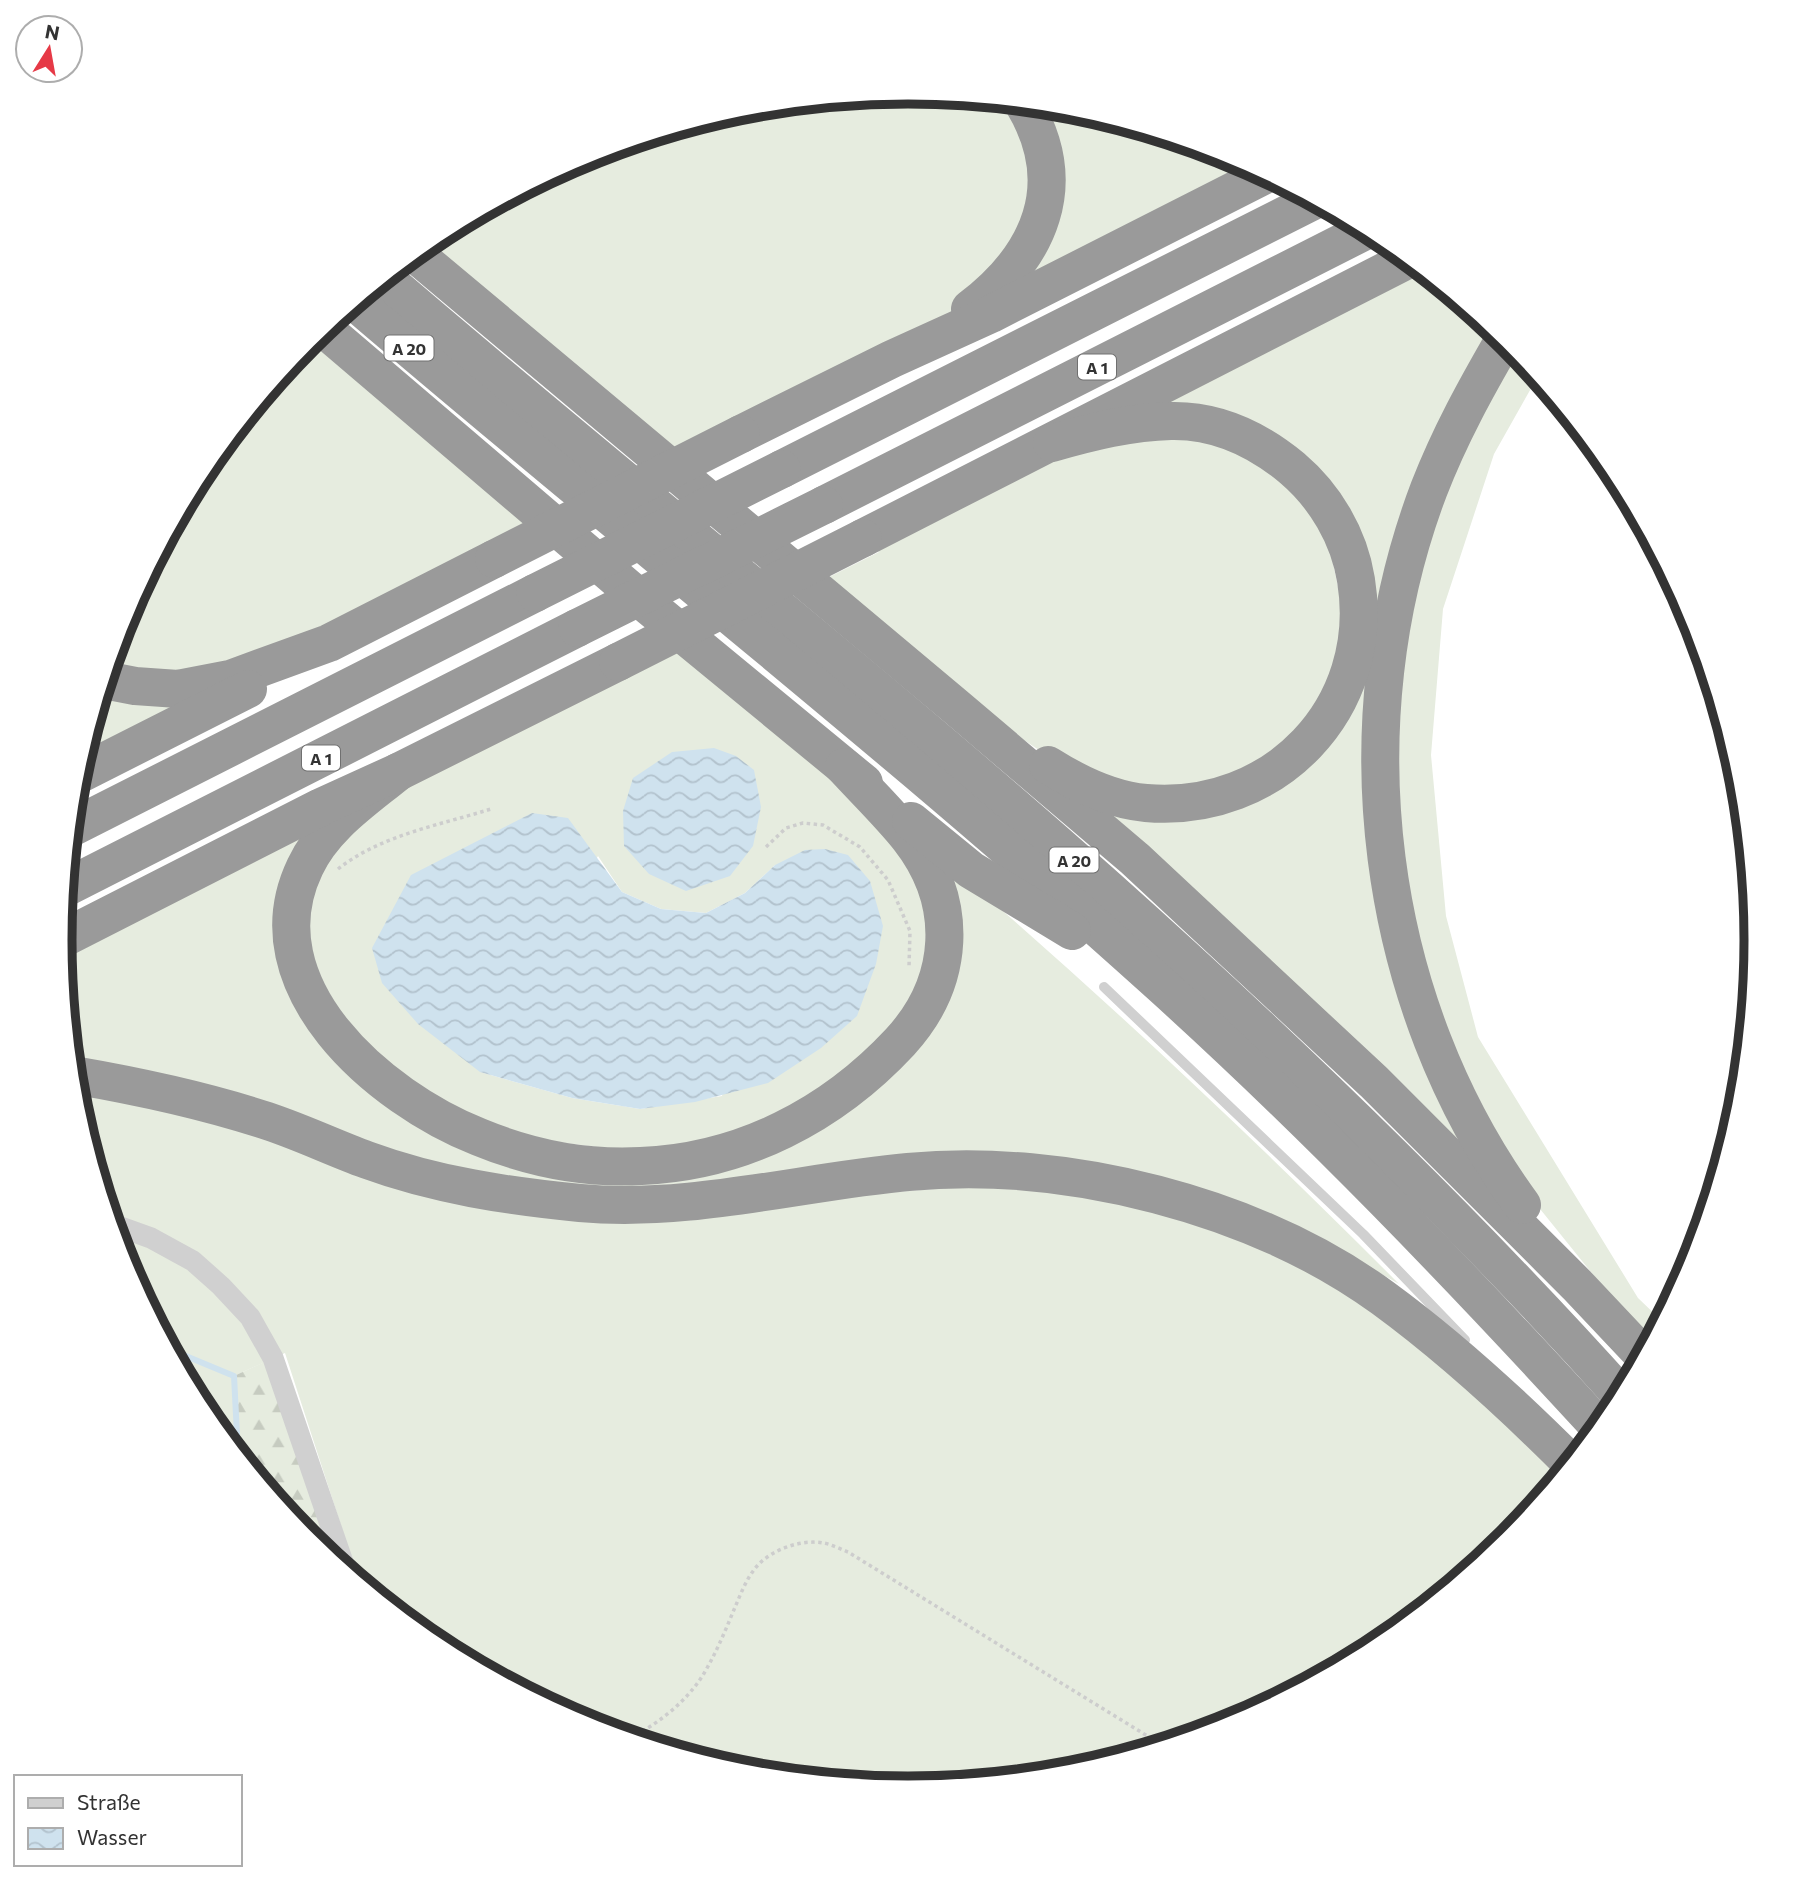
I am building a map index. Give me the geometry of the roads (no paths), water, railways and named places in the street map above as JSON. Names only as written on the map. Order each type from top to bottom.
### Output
[{"type":"highway","points":[[892,359],[964,314],[990,293],[1015,268],[1028,249],[1041,218],[1046,183],[1043,151],[1035,122],[1029,113]]},
{"type":"highway","points":[[90,769],[291,667],[329,643],[741,434],[892,359],[991,314],[1256,180]]},
{"type":"highway","points":[[80,823],[1305,205]]},
{"type":"highway","name":"A 1","points":[[74,883],[1357,235]]},
{"type":"highway","points":[[422,260],[1135,859],[1422,1128],[1637,1349]]},
{"type":"highway","points":[[72,934],[1052,443],[1399,264]]},
{"type":"highway","name":"A 20","points":[[391,284],[930,734],[1107,888],[1347,1110],[1514,1278],[1614,1387]]},
{"type":"highway","name":"A 20","points":[[361,307],[906,764],[1158,982],[1249,1066],[1408,1223],[1592,1420]]},
{"type":"highway","points":[[331,335],[844,767],[971,870],[1158,982]]},
{"type":"highway","points":[[327,339],[359,360]]},
{"type":"highway","points":[[1499,349],[1459,418],[1429,490],[1406,561],[1388,651],[1380,756],[1381,803],[1399,932],[1422,1014],[1441,1063],[1469,1121],[1507,1184],[1577,1285]]},
{"type":"highway","points":[[955,706],[1069,778],[1109,796],[1144,803],[1177,804],[1209,800],[1243,789],[1279,770],[1310,741],[1328,715],[1350,670],[1357,644],[1359,596],[1349,549],[1323,501],[1303,477],[1283,460],[1263,445],[1242,435],[1210,424],[1173,421],[1135,423],[1052,443]]},
{"type":"highway","points":[[113,682],[178,689],[230,679],[329,643]]},
{"type":"highway","points":[[398,772],[336,824],[314,850],[304,868],[293,905],[292,931],[294,957],[302,982],[314,1005],[343,1043],[373,1074],[440,1120],[480,1138],[531,1154],[586,1165],[642,1166],[694,1160],[742,1147],[787,1129],[850,1090],[878,1065],[908,1033],[927,1003],[938,978],[944,953],[945,925],[937,891],[926,864],[910,839],[844,767]]},
{"type":"highway","points":[[84,1077],[153,1088],[264,1119],[369,1161],[439,1182],[583,1203],[658,1204],[746,1195],[888,1174],[973,1169],[1045,1174],[1155,1194],[1214,1212],[1271,1234],[1382,1297],[1460,1360],[1562,1454]]},
{"type":"street","points":[[123,1228],[151,1238],[193,1261],[250,1317],[273,1358],[340,1553]]},
{"type":"lane","points":[[1104,987],[1353,1225],[1476,1351]]},
{"type":"lane","points":[[1522,1400],[1562,1454]]},
{"type":"water","points":[[714,748],[736,756],[754,770],[761,807],[753,846],[730,876],[686,891],[649,874],[624,846],[623,811],[633,778],[672,752]]},
{"type":"water","points":[[532,813],[568,818],[622,892],[661,909],[706,913],[745,893],[775,865],[805,850],[825,849],[848,855],[870,881],[883,926],[876,964],[857,1016],[821,1048],[768,1083],[695,1102],[640,1109],[572,1098],[480,1072],[418,1024],[382,983],[372,948],[411,875]]},
{"type":"waterway","points":[[182,1354],[234,1376],[237,1438]]}]
